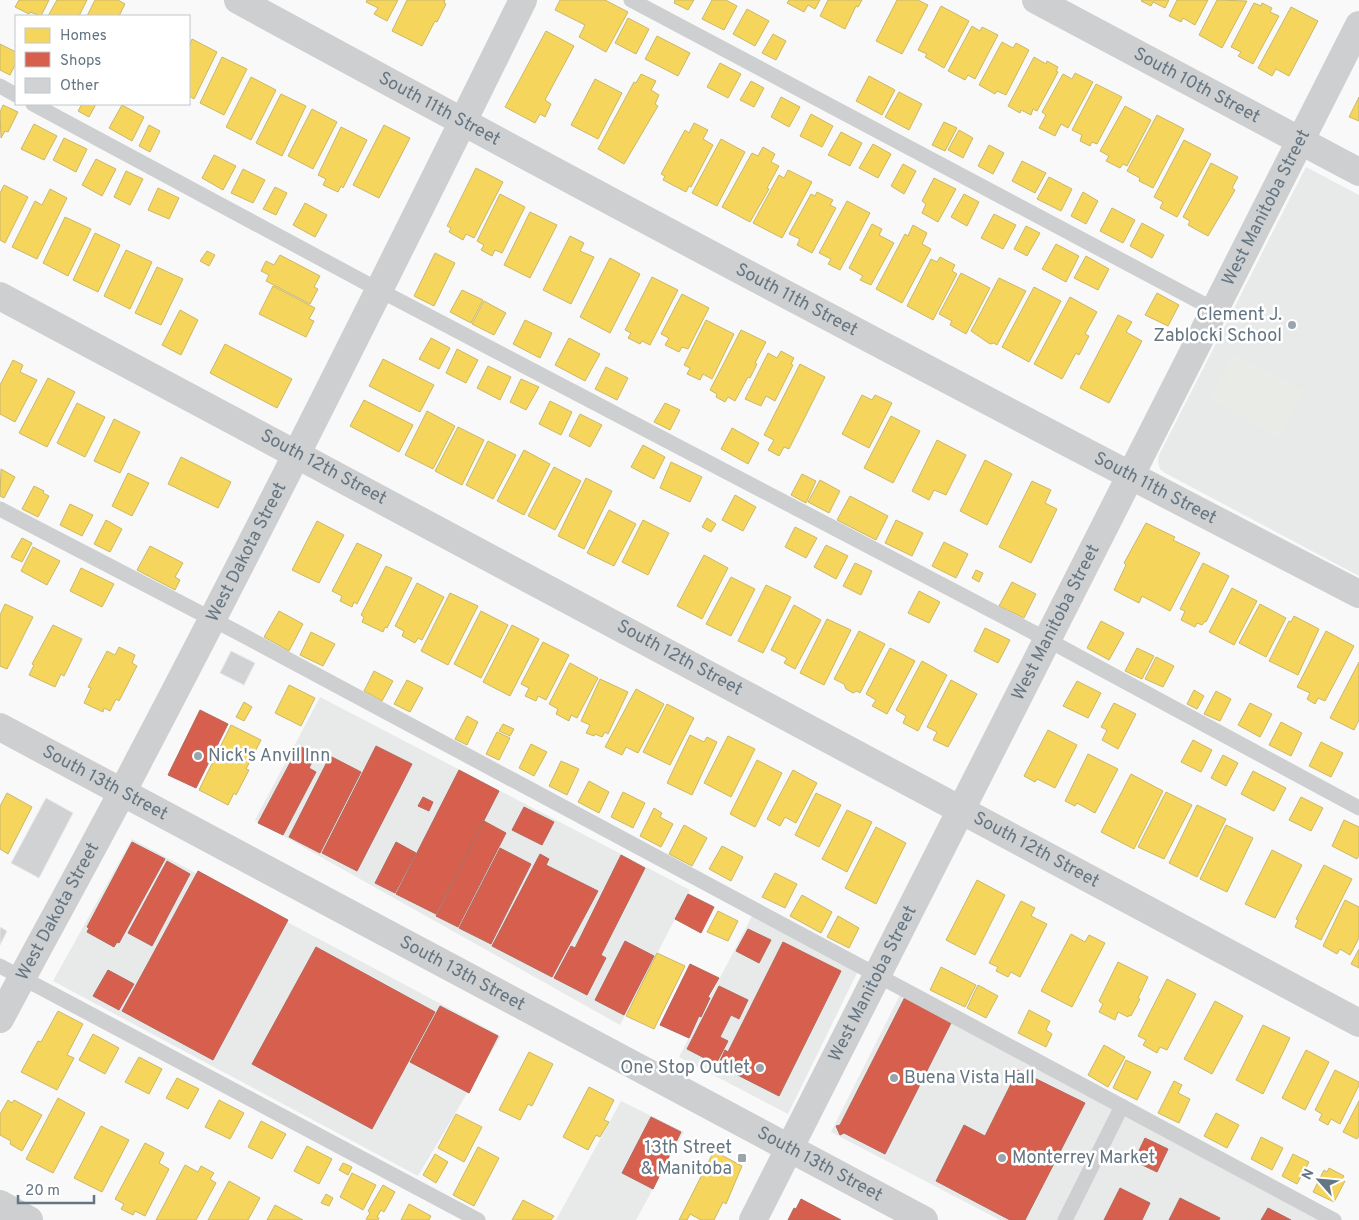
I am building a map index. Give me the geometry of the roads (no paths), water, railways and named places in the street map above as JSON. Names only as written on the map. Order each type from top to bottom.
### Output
[{"type":"street","name":"South 11th Street","points":[[238,0],[463,122],[1130,476],[1359,594]]},
{"type":"street","name":"West Dakota Street","points":[[0,1019],[11,972],[122,792],[297,453],[523,0]]},
{"type":"street","name":"South 10th Street","points":[[1036,0],[1359,172]]},
{"type":"street","name":"West Manitoba Street","points":[[753,1220],[1359,25]]},
{"type":"street","name":"South 12th Street","points":[[0,296],[297,453],[1359,1023]]},
{"type":"street","name":"South 13th Street","points":[[0,727],[924,1220]]},
{"type":"street","points":[[0,1204],[29,1220]]},
{"type":"lane","points":[[631,0],[1215,310]]},
{"type":"lane","points":[[0,86],[15,94]]},
{"type":"lane","points":[[35,105],[379,290],[1046,639],[1359,808]]},
{"type":"lane","points":[[0,509],[212,619],[1334,1220]]},
{"type":"lane","points":[[11,972],[478,1220]]},
{"type":"lane","points":[[1065,1220],[1122,1106]]},
{"type":"place","name":"Clement J. Zablocki School","points":[[1292,325]]},
{"type":"place","name":"Nick's Anvil Inn","points":[[198,756]]},
{"type":"place","name":"One Stop Outlet","points":[[760,1068]]},
{"type":"place","name":"Buena Vista Hall","points":[[894,1078]]},
{"type":"place","name":"13th Street & Manitoba","points":[[742,1158]]},
{"type":"place","name":"Monterrey Market","points":[[1002,1158]]}]
